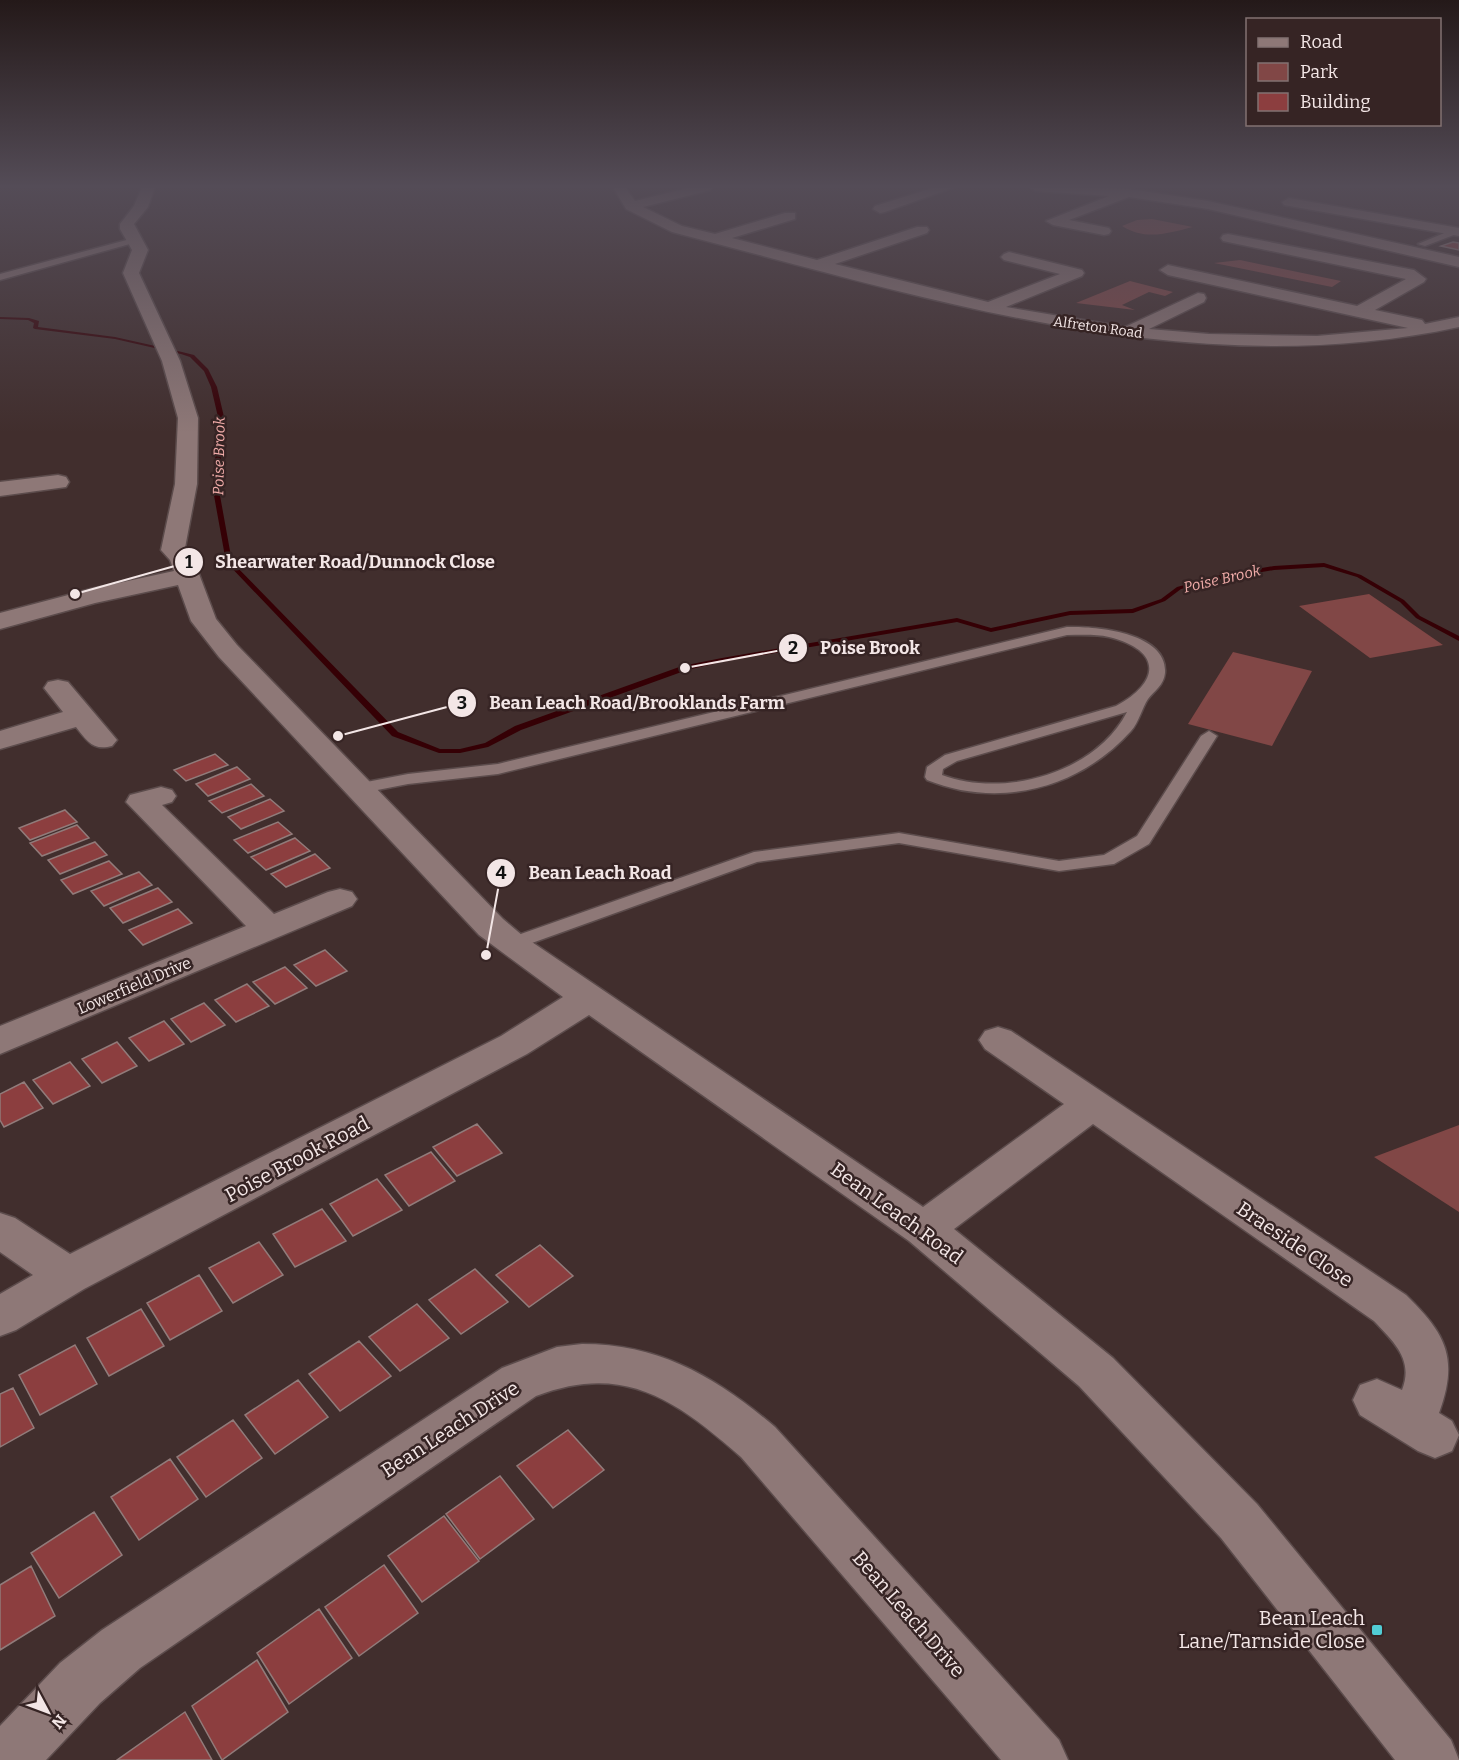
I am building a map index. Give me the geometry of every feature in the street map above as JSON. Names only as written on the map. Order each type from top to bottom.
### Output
[{"type":"street","points":[[0,621],[91,596],[182,554],[188,418],[183,395],[167,352],[131,273],[133,269]]},
{"type":"street","name":"Alfreton Road","points":[[833,269],[989,308],[1051,321],[1128,332],[1280,342],[1347,340],[1435,328],[1459,322]]},
{"type":"street","points":[[989,308],[1076,273],[1060,269]]},
{"type":"street","points":[[1360,311],[1418,279],[1408,273],[1388,269]]},
{"type":"street","points":[[1168,270],[1435,328]]},
{"type":"street","points":[[1128,332],[1198,298]]},
{"type":"street","points":[[0,489],[25,477],[58,482]]},
{"type":"street","name":"Bean Leach Road","points":[[182,554],[204,621],[228,651],[357,789],[491,927],[511,944],[924,1229],[1096,1372],[1239,1521],[1431,1760]]},
{"type":"street","points":[[58,688],[102,740]]},
{"type":"street","points":[[0,740],[81,716]]},
{"type":"street","points":[[141,802],[269,929]]},
{"type":"street","name":"Lowerfield Drive","points":[[0,1041],[340,899]]},
{"type":"street","name":"Poise Brook Road","points":[[0,1317],[68,1276],[514,1045],[591,998]]},
{"type":"street","name":"Braeside Close","points":[[998,1040],[1390,1308],[1414,1332],[1427,1355],[1430,1377],[1427,1395],[1407,1419]]},
{"type":"street","points":[[924,1229],[1091,1105]]},
{"type":"street","points":[[0,1230],[68,1276]]},
{"type":"street","name":"Bean Leach Drive","points":[[7,1760],[80,1683],[121,1649],[489,1402],[519,1382],[562,1366],[600,1363],[639,1370],[678,1385],[718,1408],[758,1442],[1039,1760]]},
{"type":"lane","points":[[0,277],[28,269]]},
{"type":"lane","points":[[357,789],[408,779],[498,769],[1067,631],[1095,630],[1124,637],[1148,651],[1157,663],[1157,680],[1140,701],[1132,721],[1114,741],[1073,769],[1016,789],[949,786],[933,777],[935,767],[951,758],[1121,709],[1140,701]]},
{"type":"lane","points":[[511,944],[754,857],[899,838],[1059,866],[1108,860],[1143,840],[1209,736]]},
{"type":"green space","points":[[1244,269],[1284,269],[1341,281],[1332,287]]},
{"type":"green space","points":[[1130,281],[1173,292],[1165,296],[1149,292],[1122,305],[1135,310],[1076,303]]},
{"type":"green space","points":[[1369,594],[1443,645],[1370,658],[1299,606]]},
{"type":"green space","points":[[1233,652],[1312,671],[1272,746],[1188,724]]},
{"type":"green space","points":[[1459,1125],[1459,1212],[1374,1157]]},
{"type":"building","points":[[215,754],[228,765],[186,781],[174,770]]},
{"type":"building","points":[[237,767],[250,779],[208,796],[196,784]]},
{"type":"building","points":[[251,784],[264,796],[222,813],[209,801]]},
{"type":"building","points":[[270,799],[284,811],[241,829],[228,817]]},
{"type":"building","points":[[65,810],[77,822],[30,840],[19,828]]},
{"type":"building","points":[[278,822],[292,834],[248,853],[234,840]]},
{"type":"building","points":[[77,825],[89,838],[42,856],[30,843]]},
{"type":"building","points":[[295,838],[310,851],[266,870],[251,857]]},
{"type":"building","points":[[95,842],[107,855],[60,874],[48,860]]},
{"type":"building","points":[[315,854],[330,868],[286,887],[271,874]]},
{"type":"building","points":[[109,861],[122,874],[73,894],[61,880]]},
{"type":"building","points":[[139,872],[152,885],[104,906],[91,891]]},
{"type":"building","points":[[158,888],[172,902],[123,923],[110,908]]},
{"type":"building","points":[[178,909],[192,923],[143,945],[129,930]]},
{"type":"building","points":[[325,950],[347,971],[316,986],[294,965]]},
{"type":"building","points":[[285,967],[307,988],[275,1004],[253,982]]},
{"type":"building","points":[[247,984],[269,1006],[236,1022],[215,1000]]},
{"type":"building","points":[[204,1003],[225,1025],[191,1042],[171,1019]]},
{"type":"building","points":[[164,1021],[184,1044],[149,1061],[129,1038]]},
{"type":"building","points":[[117,1042],[137,1066],[102,1083],[82,1059]]},
{"type":"building","points":[[70,1062],[90,1086],[53,1104],[33,1080]]},
{"type":"building","points":[[24,1082],[43,1108],[4,1127],[0,1120],[0,1094]]},
{"type":"building","points":[[477,1124],[502,1153],[457,1176],[433,1147]]},
{"type":"building","points":[[431,1152],[455,1181],[409,1206],[385,1175]]},
{"type":"building","points":[[377,1179],[402,1210],[353,1236],[330,1204]]},
{"type":"building","points":[[322,1209],[346,1241],[295,1267],[273,1234]]},
{"type":"building","points":[[259,1242],[283,1275],[233,1303],[209,1268]]},
{"type":"building","points":[[540,1245],[573,1276],[529,1307],[496,1275]]},
{"type":"building","points":[[475,1269],[508,1302],[461,1334],[429,1300]]},
{"type":"building","points":[[199,1275],[222,1311],[170,1340],[147,1303]]},
{"type":"building","points":[[417,1304],[449,1338],[400,1371],[369,1337]]},
{"type":"building","points":[[141,1309],[164,1346],[109,1376],[87,1338]]},
{"type":"building","points":[[359,1341],[391,1376],[340,1411],[309,1374]]},
{"type":"building","points":[[75,1345],[97,1384],[40,1415],[19,1375]]},
{"type":"building","points":[[298,1380],[328,1417],[275,1454],[245,1415]]},
{"type":"building","points":[[13,1388],[34,1428],[0,1447],[0,1394]]},
{"type":"building","points":[[233,1420],[262,1458],[206,1497],[177,1457]]},
{"type":"building","points":[[568,1430],[604,1470],[553,1508],[517,1466]]},
{"type":"building","points":[[170,1459],[198,1499],[139,1540],[111,1497]]},
{"type":"building","points":[[500,1476],[534,1519],[480,1559],[446,1514]]},
{"type":"building","points":[[94,1512],[122,1555],[59,1598],[31,1553]]},
{"type":"building","points":[[444,1516],[479,1561],[422,1602],[388,1556]]},
{"type":"building","points":[[384,1565],[418,1613],[359,1656],[325,1607]]},
{"type":"building","points":[[31,1566],[55,1616],[0,1650],[0,1585]]},
{"type":"building","points":[[319,1609],[352,1658],[289,1704],[257,1653]]},
{"type":"building","points":[[257,1660],[288,1712],[222,1760],[192,1706]]},
{"type":"building","points":[[185,1712],[212,1760],[117,1760]]},
{"type":"waterway","name":"Poise Brook","points":[[0,318],[29,319],[37,322],[35,328],[115,338],[192,356],[206,370],[214,387],[221,417],[216,490],[229,562],[395,734],[439,751],[460,751],[488,745],[518,728],[685,668],[957,620],[991,630],[1070,613],[1133,611],[1163,600],[1179,588],[1221,577],[1274,568],[1324,565],[1359,576],[1402,601],[1418,617],[1459,639]]},
{"type":"place","name":"Shearwater Road/Dunnock Close","points":[[75,594]]},
{"type":"place","name":"Poise Brook","points":[[685,668]]},
{"type":"place","name":"Bean Leach Road/Brooklands Farm","points":[[338,736]]},
{"type":"place","name":"Bean Leach Road","points":[[486,955]]},
{"type":"place","name":"Bean Leach Lane/Tarnside Close","points":[[1377,1630]]}]
